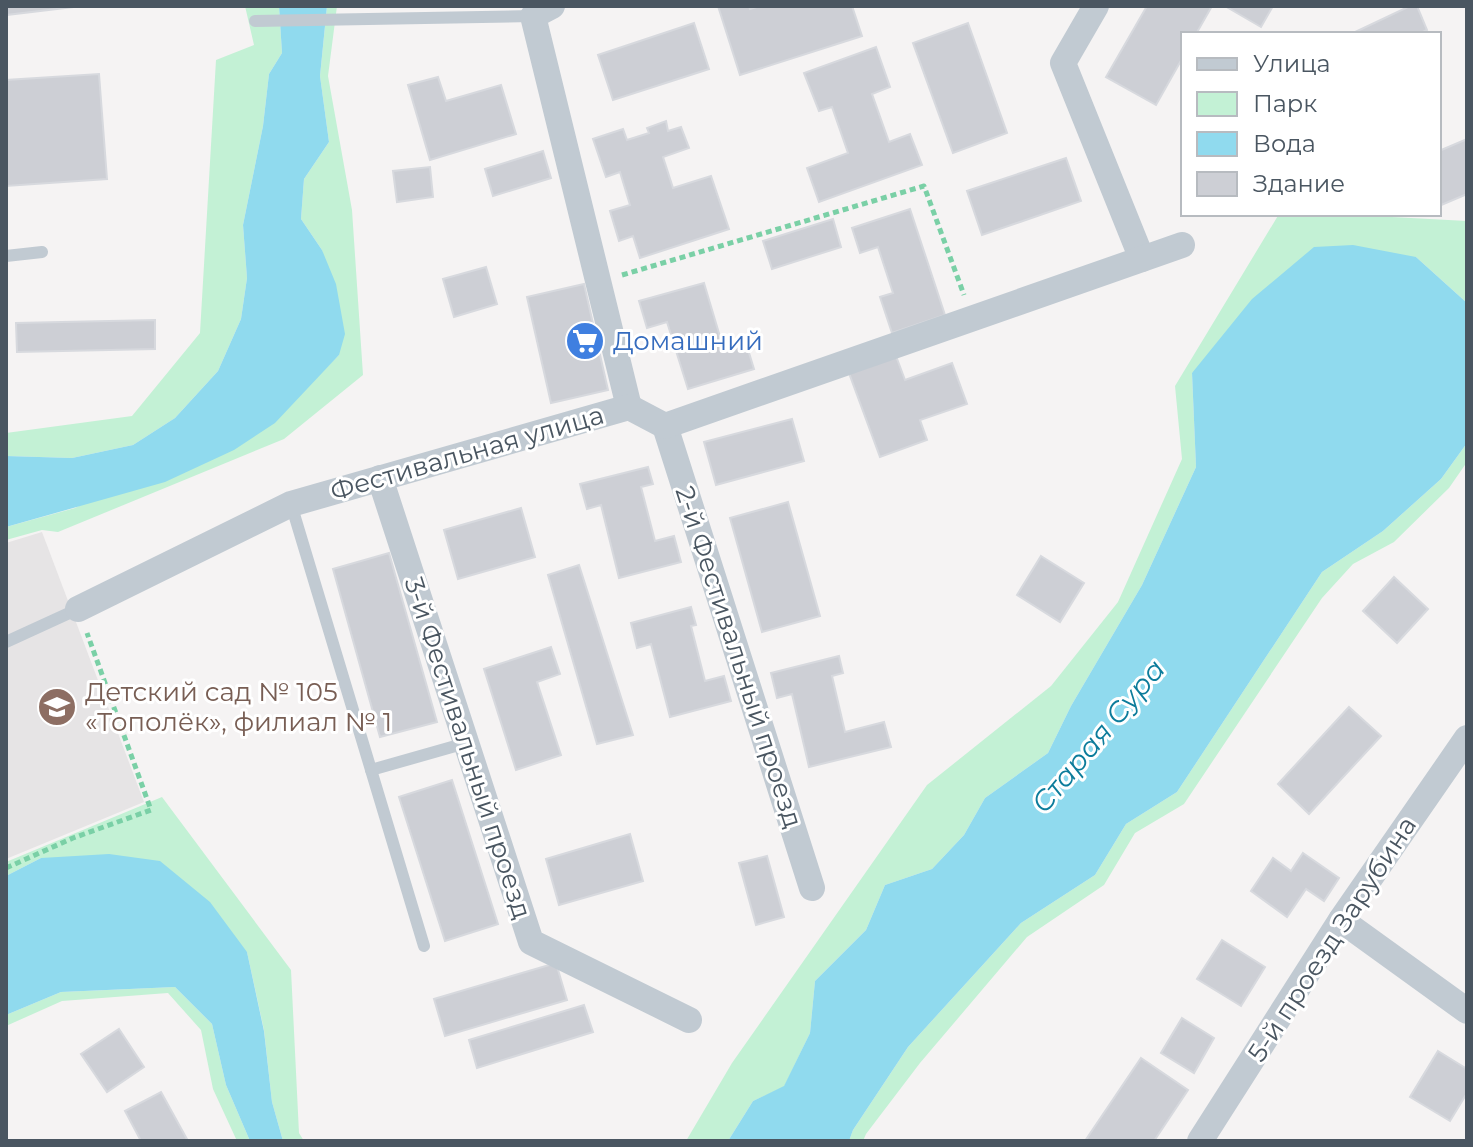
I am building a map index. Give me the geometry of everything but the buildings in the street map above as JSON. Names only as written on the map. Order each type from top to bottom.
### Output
[{"type":"street","points":[[1096,6],[1063,63],[1142,259]]},
{"type":"street","points":[[542,11],[598,282],[629,407]]},
{"type":"street","points":[[665,426],[1182,245]]},
{"type":"street","name":"Фестивальная улица","points":[[78,609],[291,504],[629,407],[665,426]]},
{"type":"street","name":"2-й Фестивальный проезд","points":[[665,426],[812,888]]},
{"type":"street","name":"3-й Фестивальный проезд","points":[[380,478],[531,942],[689,1020]]},
{"type":"street","name":"5-й проезд Зарубина","points":[[1200,1141],[1341,920],[1467,738]]},
{"type":"street","points":[[1341,920],[1467,1011]]},
{"type":"lane","points":[[255,21],[331,21],[542,11]]},
{"type":"lane","points":[[6,256],[42,252]]},
{"type":"lane","points":[[291,504],[424,946]]},
{"type":"lane","points":[[6,642],[78,609]]},
{"type":"lane","points":[[371,770],[466,743]]},
{"type":"path","points":[[598,282],[924,186],[972,318]]},
{"type":"path","points":[[6,868],[73,838],[151,810],[78,609]]},
{"type":"shaded area","name":"Детский сад № 105 «Тополёк», филиал № 1","points":[[42,532],[144,802],[6,859],[6,543]]},
{"type":"green space","points":[[245,6],[279,6],[282,53],[269,74],[263,126],[243,225],[247,278],[241,319],[218,371],[175,418],[133,445],[72,458],[6,456],[6,433],[132,416],[200,333],[216,60],[254,45]]},
{"type":"green space","points":[[327,6],[337,6],[328,76],[352,210],[363,375],[284,439],[58,532],[42,530],[6,540],[6,527],[75,508],[307,387],[339,355],[322,250],[301,219],[304,179],[329,142],[320,76]]},
{"type":"green space","points":[[1278,216],[1373,216],[1467,221],[1467,303],[1416,257],[1192,373],[1196,467],[1142,585],[1071,706],[1048,753],[985,798],[964,835],[932,869],[885,885],[866,930],[815,981],[810,1033],[784,1087],[753,1101],[728,1141],[686,1141],[732,1063],[927,785],[1051,686],[1118,602],[1182,459],[1175,386]]},
{"type":"green space","points":[[1467,443],[1467,462],[1449,488],[1394,542],[1353,564],[1322,598],[1184,804],[1135,833],[1104,885],[1027,937],[920,1063],[863,1141],[849,1141],[853,1130],[908,1047],[1021,923],[1095,875],[1126,824],[1177,792],[1322,572],[1383,531],[1441,479]]},
{"type":"green space","points":[[162,797],[291,970],[299,1133],[304,1141],[283,1141],[272,1102],[264,1030],[247,952],[41,858],[6,876],[6,862]]},
{"type":"green space","points":[[175,987],[212,1024],[226,1085],[250,1141],[237,1141],[213,1089],[201,1030],[168,993],[62,1001],[6,1026],[6,1015],[61,992]]},
{"type":"water","points":[[279,6],[327,6],[320,76],[329,142],[304,179],[301,219],[322,250],[336,284],[345,334],[339,355],[275,423],[234,450],[165,482],[6,527],[6,456],[72,458],[133,445],[175,418],[218,371],[241,319],[247,278],[243,225],[263,126],[269,74],[282,53]]},
{"type":"water","name":"Старая Сура","points":[[1353,245],[1416,257],[1467,303],[1467,443],[1441,479],[1383,531],[1322,572],[1177,792],[1126,824],[1095,875],[1021,923],[908,1047],[853,1130],[849,1141],[728,1141],[753,1101],[784,1086],[810,1033],[815,981],[866,930],[885,885],[932,869],[964,835],[985,798],[1048,753],[1071,706],[1142,585],[1196,467],[1192,373],[1252,299],[1314,247]]},
{"type":"water","points":[[109,854],[160,861],[210,902],[247,952],[264,1031],[272,1102],[283,1141],[250,1141],[226,1085],[212,1024],[175,987],[61,992],[6,1015],[6,876],[41,858]]},
{"type":"place","name":"Домашний","points":[[585,341]]},
{"type":"place","name":"Детский сад № 105 «Тополёк», филиал № 1","points":[[57,707]]}]
